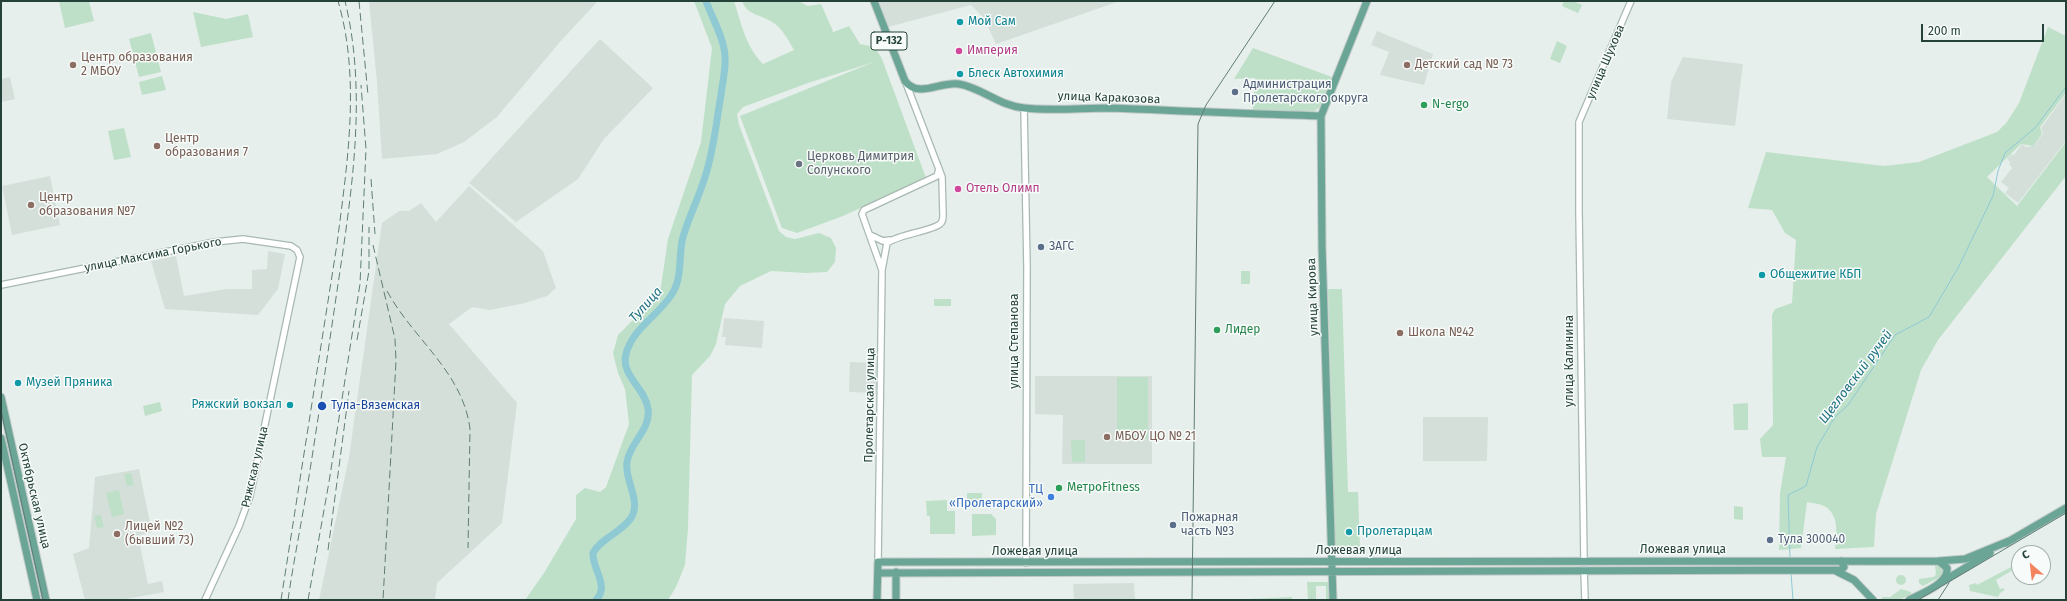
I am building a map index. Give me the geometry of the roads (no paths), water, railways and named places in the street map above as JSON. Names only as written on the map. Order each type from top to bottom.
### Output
[{"type":"main road","name":"Р-132","points":[[874,1],[905,81]]},
{"type":"main road","name":"улица Кирова","points":[[1333,600],[1322,247],[1321,116],[1367,1]]},
{"type":"main road","points":[[905,81],[914,88],[926,89]]},
{"type":"main road","name":"улица Каракозова","points":[[926,89],[947,84],[962,85],[1007,104],[1024,108],[1108,108],[1321,116]]},
{"type":"main road","name":"Октябрьская улица","points":[[1,397],[46,600]]},
{"type":"main road","name":"Октябрьская улица","points":[[1,438],[37,600]]},
{"type":"main road","points":[[13,489],[21,488]]},
{"type":"main road","points":[[1908,600],[1940,583],[2066,508]]},
{"type":"main road","name":"Ложевая улица","points":[[878,562],[1122,563],[1774,560],[1939,561],[1964,559],[2009,541]]},
{"type":"main road","points":[[1773,570],[1770,564],[1774,560]]},
{"type":"main road","name":"улица Калинина","points":[[1584,561],[1584,570]]},
{"type":"main road","name":"Ложевая улица","points":[[878,573],[1026,574],[1584,570],[1841,570],[1844,566],[1841,561]]},
{"type":"main road","points":[[1939,561],[1946,565],[1948,572],[1940,583]]},
{"type":"main road","name":"Пролетарская улица","points":[[877,600],[878,562]]},
{"type":"main road","name":"улица Степанова","points":[[1026,563],[1026,574]]},
{"type":"main road","points":[[1122,563],[1122,573]]},
{"type":"main road","name":"Ложевая улица","points":[[1826,570],[1848,575],[1873,600]]},
{"type":"main road","points":[[896,572],[896,600]]},
{"type":"main road","points":[[877,583],[882,577],[889,576],[896,584]]},
{"type":"street","name":"улица Шухова","points":[[1579,122],[1631,1]]},
{"type":"street","points":[[870,235],[883,241],[891,240],[941,223],[943,215],[944,191],[939,170],[905,81]]},
{"type":"street","points":[[913,101],[915,96],[926,89]]},
{"type":"street","name":"улица Степанова","points":[[1024,108],[1027,267],[1026,563]]},
{"type":"street","name":"улица Калинина","points":[[1579,122],[1584,561]]},
{"type":"street","name":"Пролетарская улица","points":[[878,562],[882,270],[862,213],[864,210],[881,200],[937,176],[939,170]]},
{"type":"street","name":"улица Максима Горького","points":[[1,285],[94,265],[236,239],[291,246],[296,250],[300,257]]},
{"type":"street","points":[[882,270],[885,247],[891,240]]},
{"type":"street","name":"Ряжская улица","points":[[205,600],[239,526],[250,496],[300,257]]},
{"type":"street","name":"улица Калинина","points":[[1584,570],[1585,600]]},
{"type":"waterway","name":"Тулица","points":[[596,600],[600,595],[601,583],[593,559],[593,553],[601,543],[627,523],[634,511],[635,505],[628,476],[627,462],[632,448],[643,430],[648,416],[648,409],[643,395],[627,369],[625,362],[626,354],[634,337],[667,302],[678,280],[683,237],[703,184],[713,147],[724,76],[725,57],[721,38],[706,1]]},
{"type":"waterway","name":"Щегловский ручей","points":[[1790,557],[1788,495],[1806,486],[1817,447],[1835,417],[1848,405],[1895,335],[1929,317],[1958,268],[1993,196],[1998,171],[2005,153],[2035,128],[2066,87]]},
{"type":"waterway","name":"Щегловский ручей","points":[[1791,573],[1793,600]]},
{"type":"tram line","points":[[1192,600],[1198,124],[1206,105],[1275,1]]},
{"type":"tram line","points":[[1,410],[43,600]]},
{"type":"tram line","points":[[1918,600],[2066,513]]},
{"type":"tram line","points":[[1938,600],[1949,583]]},
{"type":"railway","points":[[281,600],[337,244],[348,153],[350,122],[349,61],[345,31],[338,1]]},
{"type":"railway","points":[[288,600],[318,418],[352,183],[355,146],[355,73],[352,37],[345,1]]},
{"type":"railway","points":[[359,1],[368,95]]},
{"type":"railway","points":[[308,600],[329,482],[360,284],[366,149],[361,85]]},
{"type":"railway","points":[[371,179],[375,234]]},
{"type":"railway","points":[[357,340],[369,271],[369,227]]},
{"type":"railway","points":[[373,245],[395,339],[396,361],[383,600]]},
{"type":"railway","points":[[387,291],[410,325],[448,373],[458,390],[465,409],[470,429],[468,548]]},
{"type":"railway","points":[[328,550],[349,391]]},
{"type":"place","name":"Мой Сам","points":[[960,22]]},
{"type":"place","name":"Империя","points":[[959,51]]},
{"type":"place","name":"Центр образования 2 МБОУ","points":[[73,65]]},
{"type":"place","name":"Детский сад № 73","points":[[1407,65]]},
{"type":"place","name":"Блеск Автохимия","points":[[960,74]]},
{"type":"place","name":"Администрация Пролетарского округа","points":[[1235,92]]},
{"type":"place","name":"N-ergo","points":[[1424,105]]},
{"type":"place","name":"Центр образования 7","points":[[157,146]]},
{"type":"place","name":"Церковь Димитрия Солунского","points":[[799,164]]},
{"type":"place","name":"Отель Олимп","points":[[958,189]]},
{"type":"place","name":"Центр образования №7","points":[[31,205]]},
{"type":"place","name":"ЗАГС","points":[[1041,247]]},
{"type":"place","name":"Общежитие КБП","points":[[1762,275]]},
{"type":"place","name":"Лидер","points":[[1217,330]]},
{"type":"place","name":"Школа №42","points":[[1400,333]]},
{"type":"place","name":"Музей Пряника","points":[[18,383]]},
{"type":"place","name":"Ряжский вокзал","points":[[290,405]]},
{"type":"place","name":"Тула-Вяземская","points":[[322,406]]},
{"type":"place","name":"МБОУ ЦО № 21","points":[[1107,437]]},
{"type":"place","name":"МетроFitness","points":[[1059,488]]},
{"type":"place","name":"ТЦ «Пролетарский»","points":[[1051,497]]},
{"type":"place","name":"Пожарная часть №3","points":[[1173,525]]},
{"type":"place","name":"Пролетарцам","points":[[1349,532]]},
{"type":"place","name":"Лицей №2 (бывший 73)","points":[[117,534]]},
{"type":"place","name":"Тула 300040","points":[[1770,540]]}]
